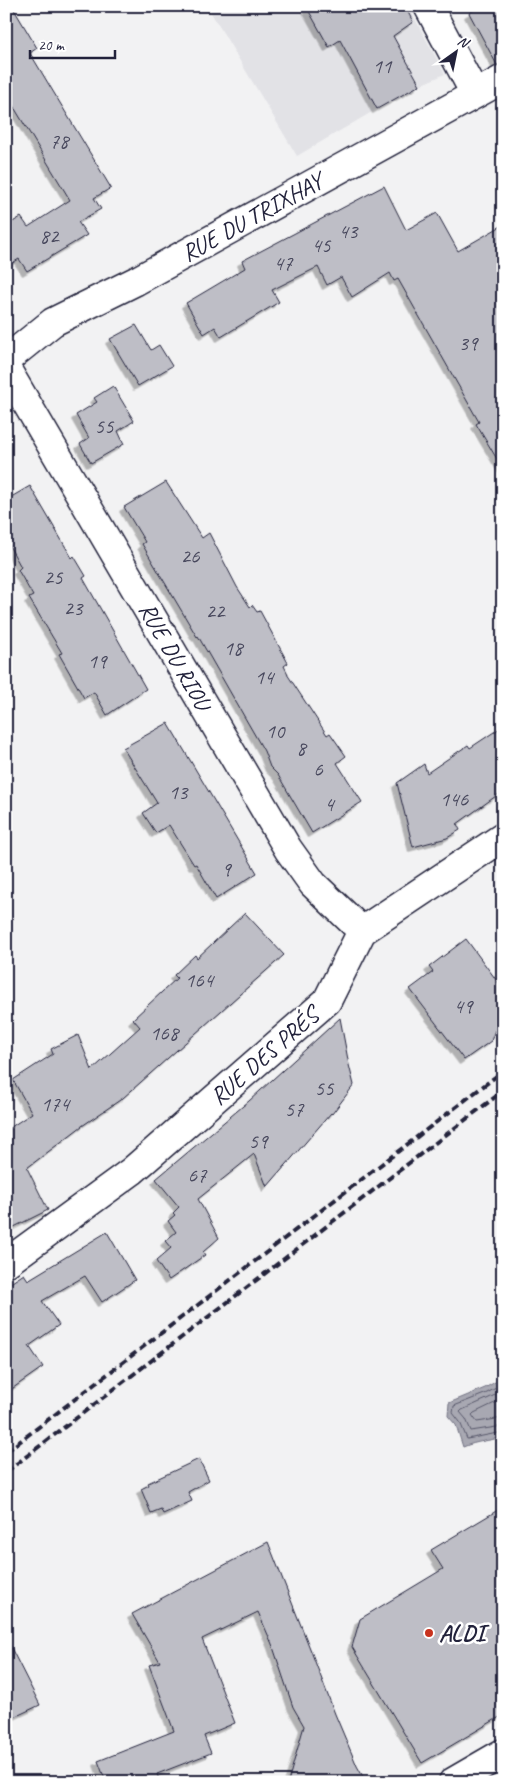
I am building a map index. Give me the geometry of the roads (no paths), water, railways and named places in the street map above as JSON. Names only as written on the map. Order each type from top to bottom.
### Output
[{"type":"street","points":[[428,6],[475,94]]},
{"type":"street","name":"RUE DU TRIXHAY","points":[[6,360],[54,322],[136,281],[503,79]]},
{"type":"street","name":"RUE DU RIOU","points":[[6,368],[288,849],[313,884],[362,931]]},
{"type":"street","name":"RUE DES PRÉS","points":[[6,1263],[132,1171],[327,1001],[362,931],[503,837]]},
{"type":"street","points":[[453,1782],[503,1753]]},
{"type":"water","points":[[502,1378],[503,1437],[463,1447],[456,1425],[448,1416],[449,1403],[485,1388]]},
{"type":"railway","points":[[6,1452],[503,1071]]},
{"type":"railway","points":[[6,1472],[503,1091]]},
{"type":"place","name":"ALDI","points":[[429,1633]]}]
